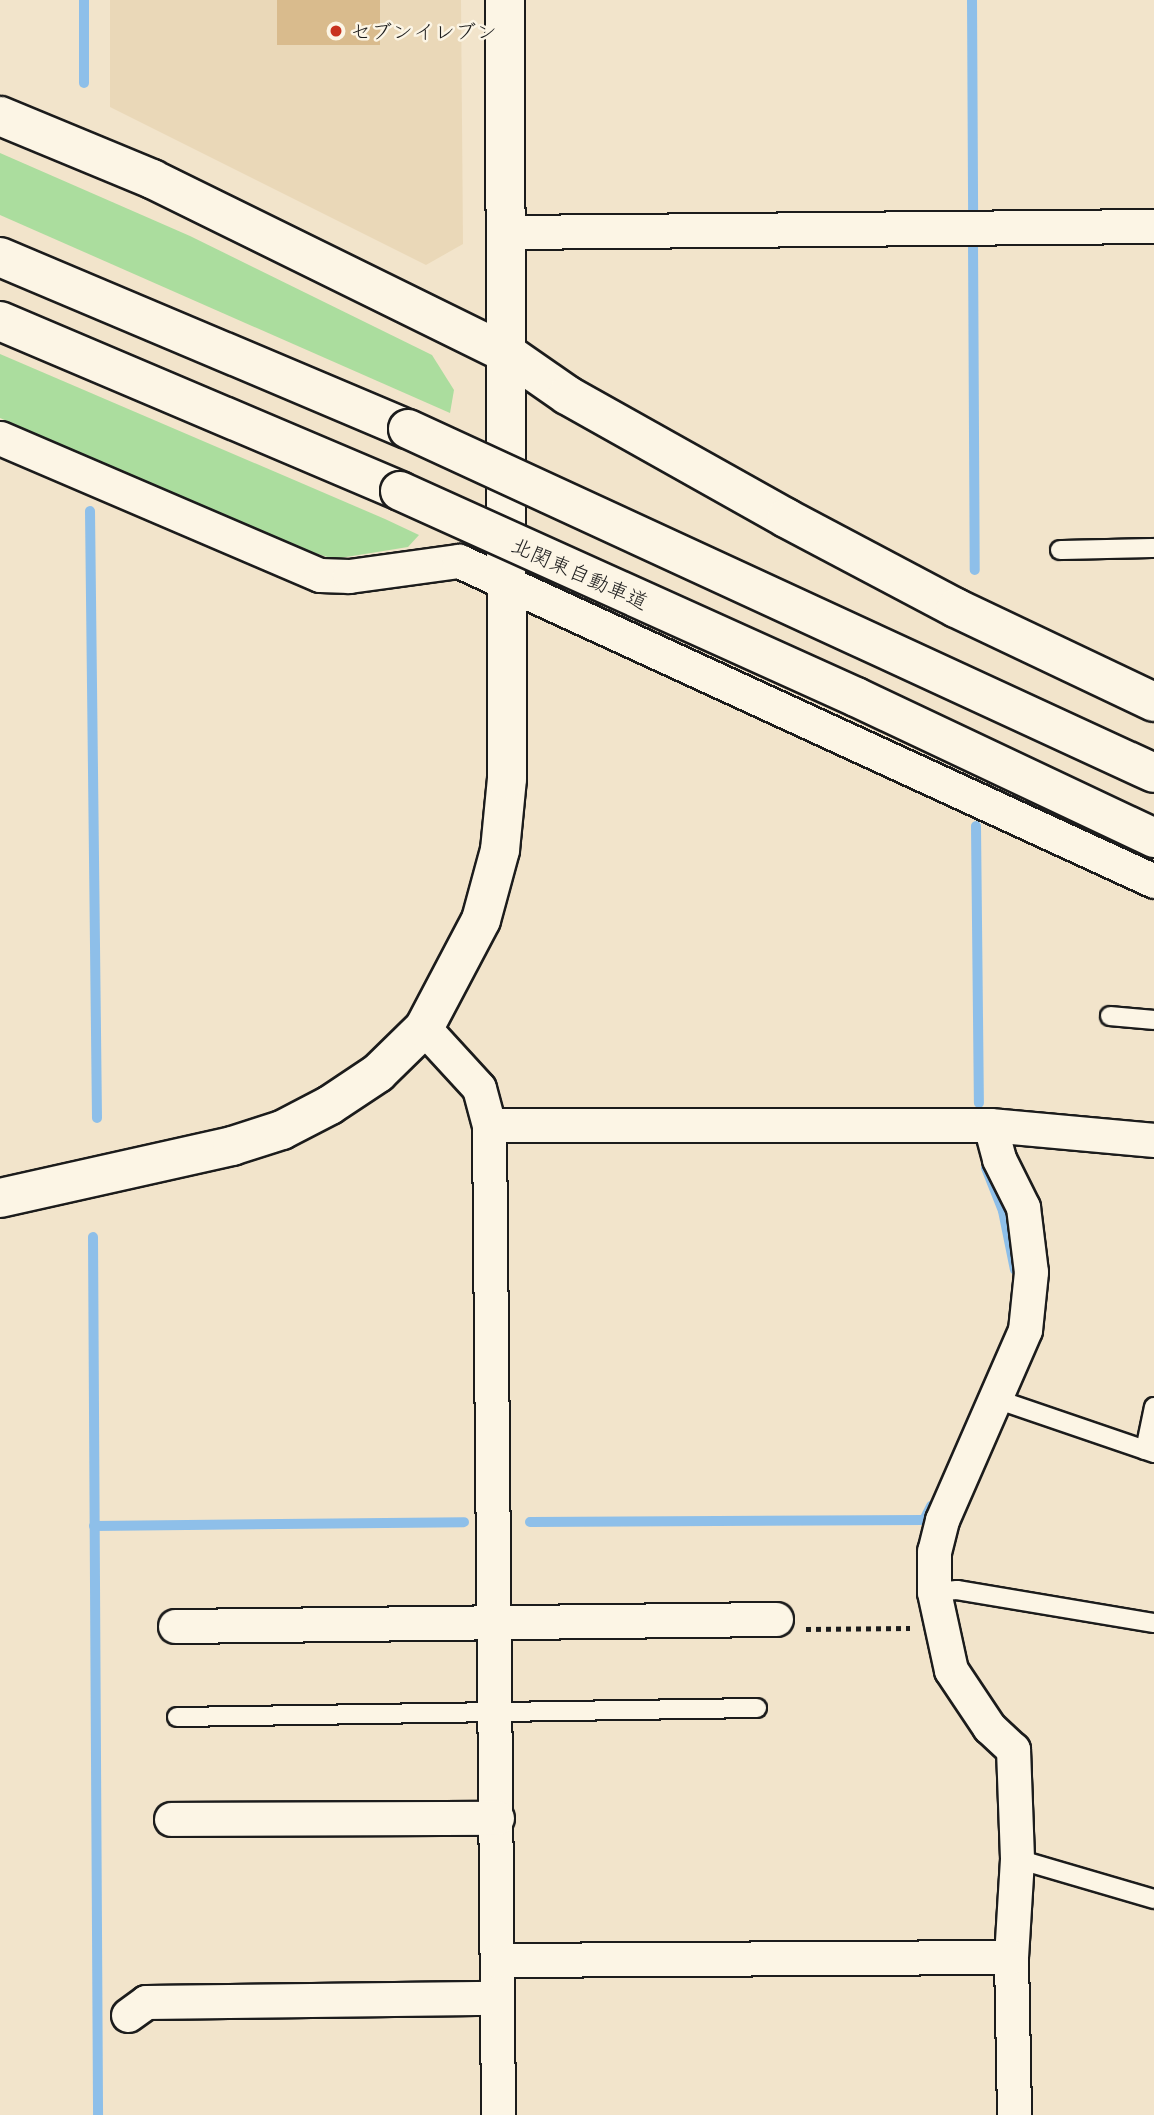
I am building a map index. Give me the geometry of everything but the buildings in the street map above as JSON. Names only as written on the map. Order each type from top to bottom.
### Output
[{"type":"main road","points":[[0,1198],[183,1159],[282,1130],[378,1073],[424,1028],[481,920],[500,850],[507,779],[508,232],[505,0]]},
{"type":"main road","points":[[0,116],[152,179],[508,354],[567,395],[786,518],[956,608],[1154,702]]},
{"type":"main road","points":[[0,257],[408,429],[1154,773]]},
{"type":"main road","name":"北関東自動車道","points":[[0,321],[400,491],[856,697],[1154,838]]},
{"type":"street","points":[[508,232],[1154,226]]},
{"type":"street","points":[[0,438],[320,575],[349,576],[459,561],[1154,881]]},
{"type":"street","points":[[424,1028],[479,1088],[489,1125],[498,2115]]},
{"type":"street","points":[[489,1125],[990,1125],[1154,1140]]},
{"type":"street","points":[[990,1125],[999,1159],[1023,1207],[1031,1272],[1025,1330],[942,1520],[934,1551],[936,1608],[951,1670],[989,1727],[1013,1749],[1017,1859],[1011,1957],[1014,2115]]},
{"type":"street","points":[[175,1626],[776,1619]]},
{"type":"street","points":[[171,1819],[497,1818]]},
{"type":"street","points":[[498,1960],[1011,1957]]},
{"type":"street","points":[[128,2015],[146,2002],[497,1998]]},
{"type":"lane","points":[[1060,550],[1154,548]]},
{"type":"lane","points":[[1110,1016],[1154,1020]]},
{"type":"lane","points":[[996,1399],[1150,1451],[1154,1407]]},
{"type":"lane","points":[[936,1608],[957,1590],[1154,1623]]},
{"type":"lane","points":[[177,1717],[757,1708]]},
{"type":"lane","points":[[1017,1859],[1154,1899]]},
{"type":"path","points":[[776,1619],[797,1629],[936,1608]]},
{"type":"shaded area","points":[[110,0],[461,0],[463,244],[426,265],[110,107]]},
{"type":"green space","points":[[0,153],[190,236],[432,355],[454,390],[450,413],[0,215]]},
{"type":"green space","points":[[0,354],[419,535],[408,547],[334,559],[295,547],[0,418]]},
{"type":"waterway","points":[[84,0],[84,83]]},
{"type":"waterway","points":[[972,0],[973,214]]},
{"type":"waterway","points":[[973,242],[975,570]]},
{"type":"waterway","points":[[90,511],[97,1118]]},
{"type":"waterway","points":[[976,826],[979,1103]]},
{"type":"waterway","points":[[986,1168],[1003,1211],[1015,1270]]},
{"type":"waterway","points":[[93,1237],[98,2115]]},
{"type":"waterway","points":[[530,1522],[924,1520],[931,1506]]},
{"type":"waterway","points":[[94,1526],[464,1522]]},
{"type":"place","name":"セブンイレブン","points":[[336,31]]}]
